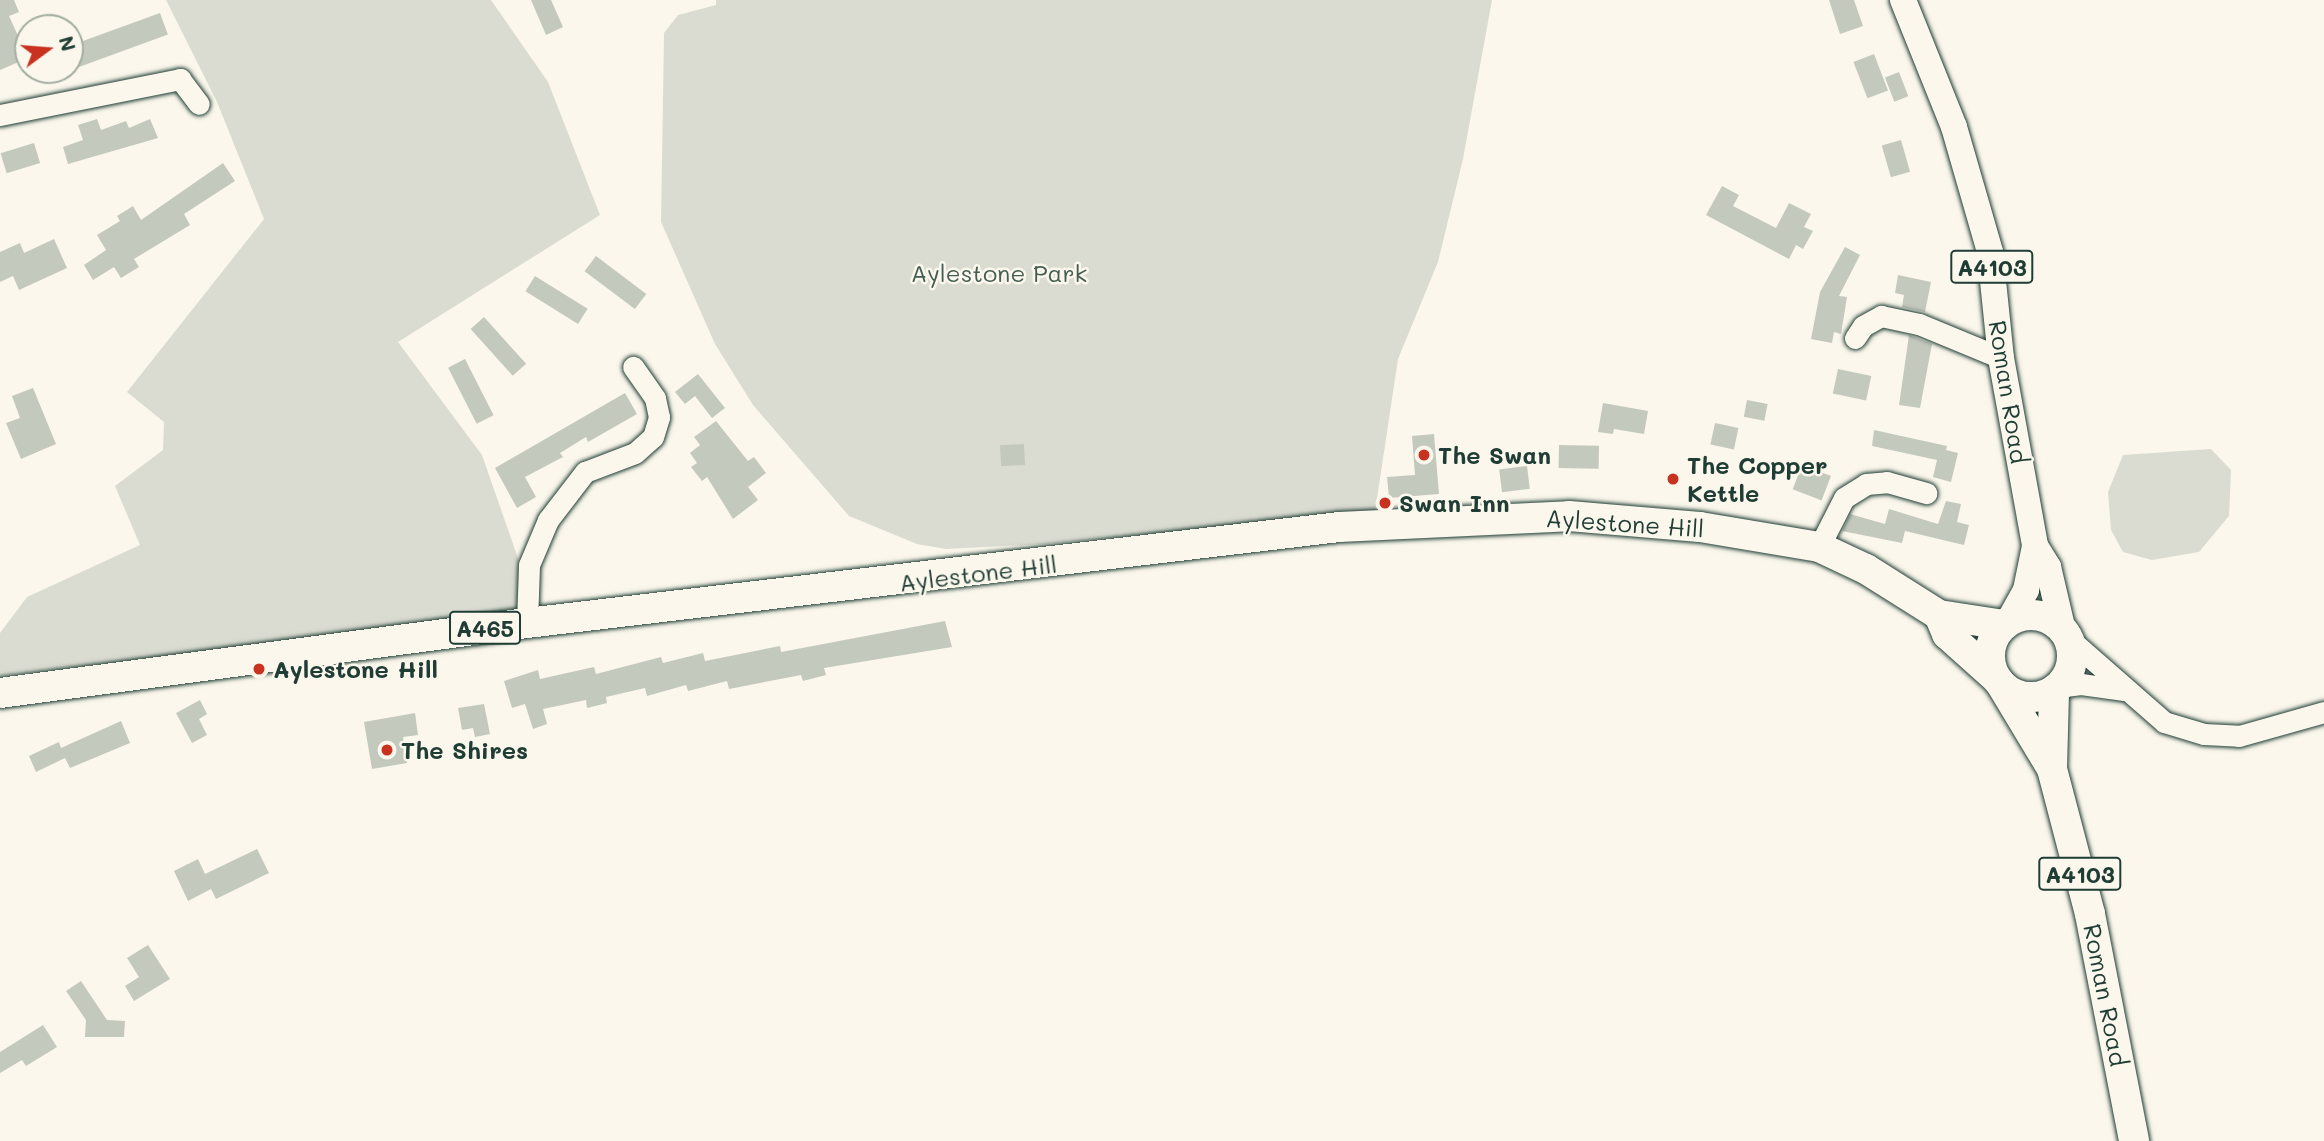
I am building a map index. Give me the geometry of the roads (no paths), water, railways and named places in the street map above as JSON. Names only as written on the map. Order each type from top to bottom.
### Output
[{"type":"highway","name":"Aylestone Hill","points":[[0,693],[527,623],[1339,527],[1569,516],[1700,527],[1819,547],[1866,569],[1939,615],[2007,623]]},
{"type":"highway","name":"Aylestone Hill","points":[[1939,615],[1947,635],[1999,681]]},
{"type":"highway","points":[[2007,623],[2020,616],[2044,617],[2065,634]]},
{"type":"highway","name":"A4103","points":[[1999,681],[1992,644],[2007,623]]},
{"type":"highway","name":"A4103","points":[[2055,689],[2071,664],[2065,634]]},
{"type":"highway","points":[[1999,681],[2021,696],[2055,689]]},
{"type":"highway","name":"Roman Road","points":[[1999,681],[2052,769],[2090,914],[2134,1141]]},
{"type":"highway","name":"Roman Road","points":[[2052,769],[2055,689]]},
{"type":"main road","name":"Roman Road","points":[[1903,0],[1954,127],[1990,252],[2001,358],[2035,546],[2048,567],[2065,634]]},
{"type":"main road","name":"Roman Road","points":[[2007,623],[2026,590],[2035,546]]},
{"type":"street","points":[[0,116],[180,79],[199,104]]},
{"type":"street","points":[[1856,338],[1863,326],[1881,316],[1919,324],[2001,358]]},
{"type":"street","points":[[527,623],[529,565],[548,520],[585,472],[635,453],[653,437],[659,417],[655,398],[633,367]]},
{"type":"street","points":[[1819,547],[1844,498],[1866,484],[1886,482],[1926,493]]},
{"type":"street","points":[[2065,634],[2108,670],[2123,690],[2164,722],[2204,734],[2239,736],[2324,712]]},
{"type":"street","points":[[2055,689],[2081,684],[2123,690]]},
{"type":"place","name":"The Swan","points":[[1424,455]]},
{"type":"place","name":"The Copper Kettle","points":[[1673,479]]},
{"type":"place","name":"Swan Inn","points":[[1385,503]]},
{"type":"place","name":"Aylestone Hill","points":[[259,669]]},
{"type":"place","name":"The Shires","points":[[387,750]]},
{"type":"park label","name":"Aylestone Park","points":[[999,273]]}]
